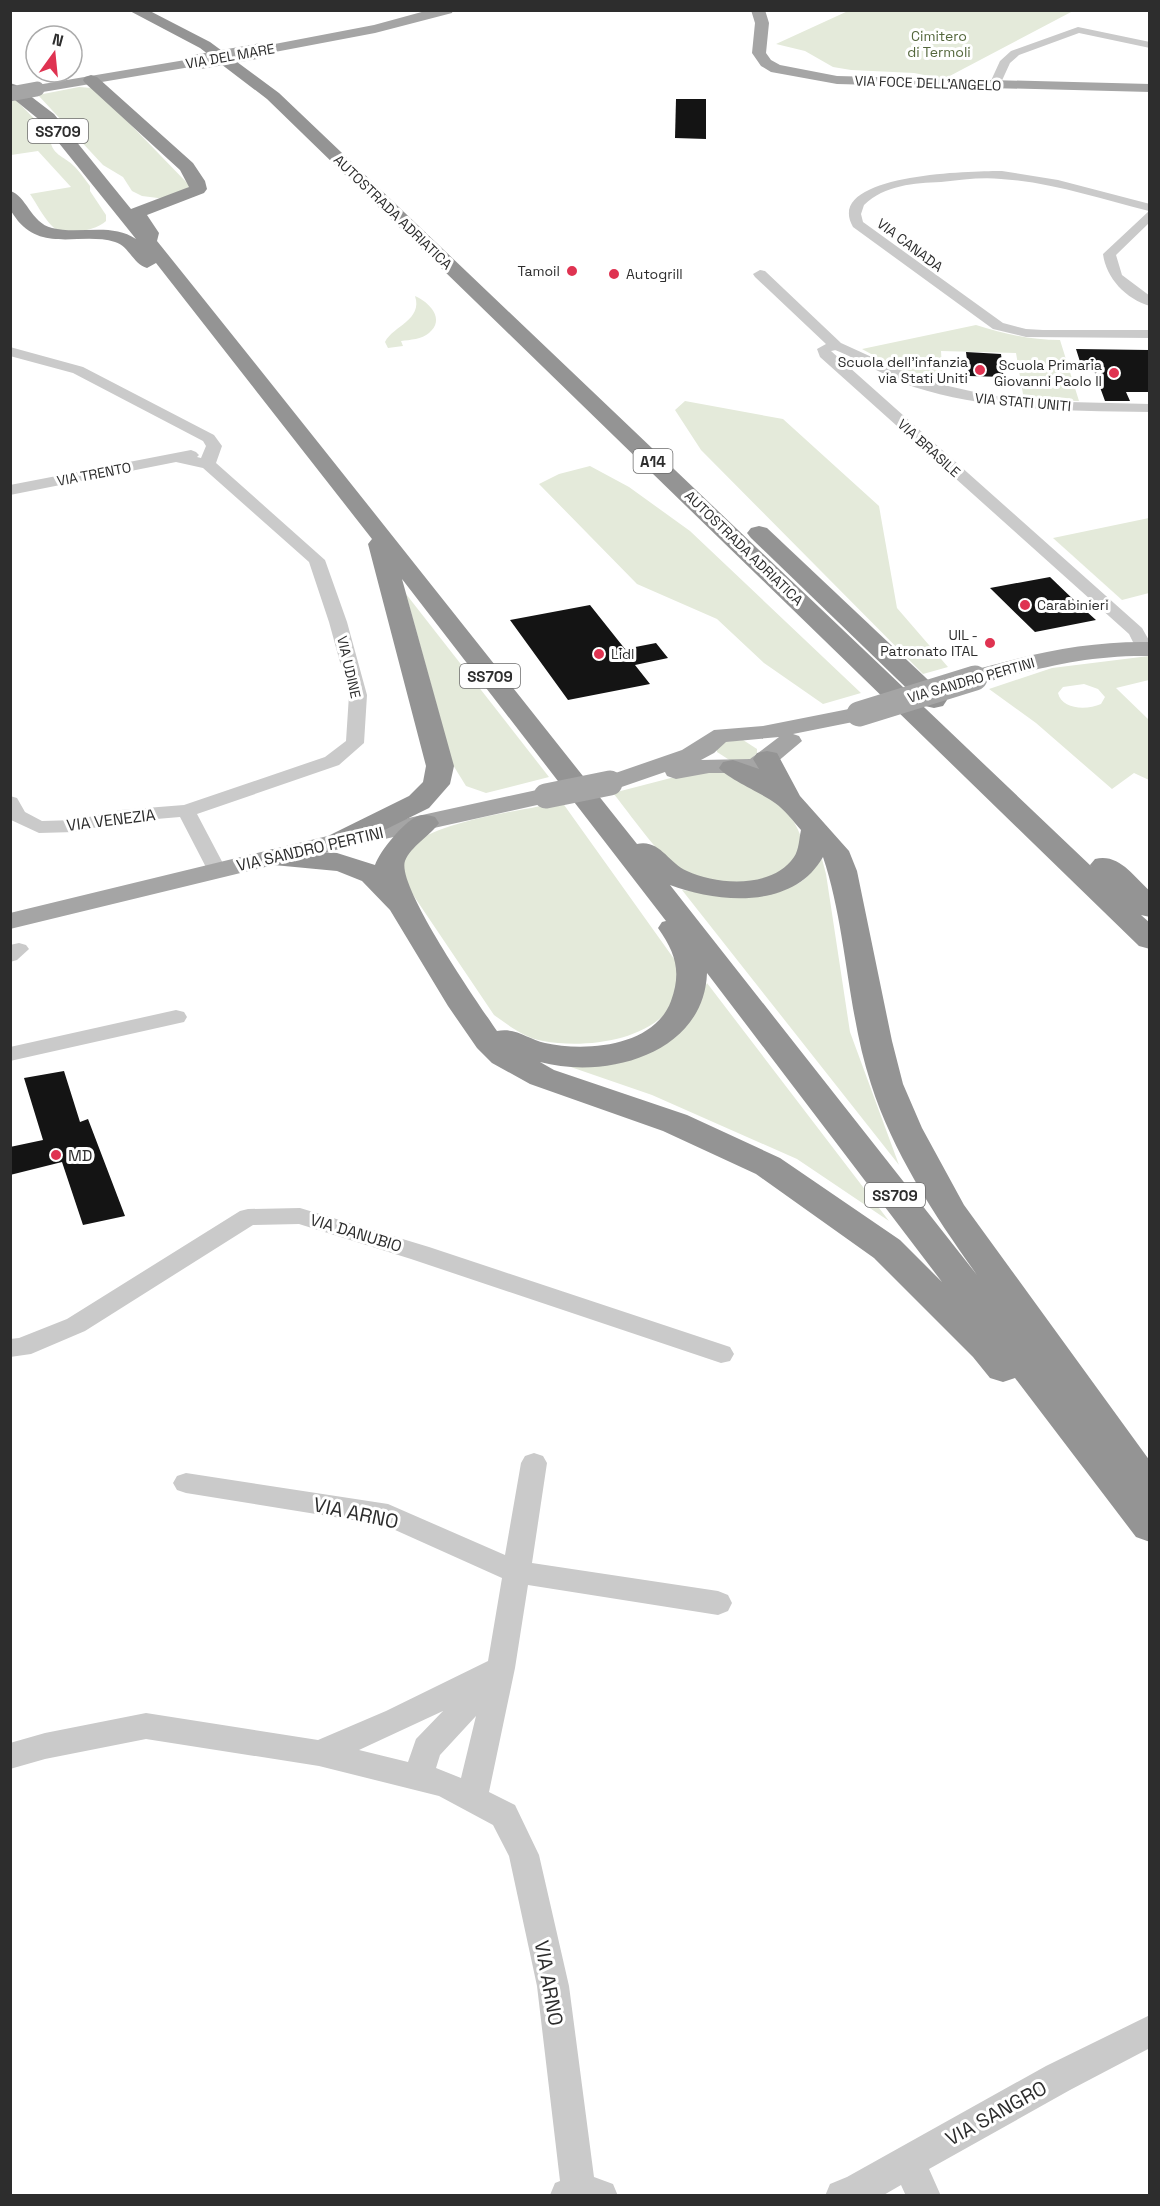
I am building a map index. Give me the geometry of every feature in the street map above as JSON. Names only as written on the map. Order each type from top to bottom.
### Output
[{"type":"highway","name":"AUTOSTRADA ADRIATICA","points":[[135,10],[205,45],[273,96],[958,753],[1149,940]]},
{"type":"highway","name":"AUTOSTRADA ADRIATICA","points":[[157,10],[222,44],[297,98],[625,410],[807,576],[951,717]]},
{"type":"highway","points":[[91,80],[187,167],[196,181],[198,189],[187,196],[167,201],[138,213],[139,220],[150,233],[147,242]]},
{"type":"highway","name":"SS709","points":[[10,88],[48,118],[376,528],[1149,1526]]},
{"type":"highway","points":[[84,235],[107,225],[110,219],[110,213],[94,191],[99,180],[120,196],[131,200],[167,201]]},
{"type":"highway","points":[[10,196],[27,222],[34,228],[57,235],[114,236],[134,246],[154,268],[173,274]]},
{"type":"highway","points":[[340,841],[419,802],[435,784],[440,766],[376,528]]},
{"type":"highway","points":[[768,757],[788,799],[835,851],[842,871],[876,1041],[887,1084],[905,1128],[950,1211],[1149,1492]]},
{"type":"highway","points":[[728,767],[756,778],[788,799]]},
{"type":"highway","points":[[605,822],[629,832],[659,866],[675,877],[711,888],[741,890],[773,883],[797,871],[810,854],[815,830]]},
{"type":"highway","points":[[425,823],[397,850],[390,863],[390,873],[404,908],[488,1041],[503,1056],[542,1077],[675,1123],[768,1166],[887,1249],[986,1347],[1149,1549]]},
{"type":"highway","points":[[380,832],[366,846],[364,856],[372,875],[404,908]]},
{"type":"highway","points":[[1092,853],[1149,908]]},
{"type":"highway","points":[[273,858],[340,864],[372,875]]},
{"type":"highway","points":[[464,1006],[508,1040],[547,1054],[588,1056],[618,1054],[649,1041],[671,1026],[686,1010],[692,992],[692,969],[688,949],[646,891],[639,865]]},
{"type":"main road","name":"VIA DEL MARE","points":[[10,94],[375,29],[447,10]]},
{"type":"main road","name":"VIA FOCE DELL'ANGELO","points":[[758,10],[762,23],[759,53],[766,63],[776,69],[810,77],[837,80],[1149,88]]},
{"type":"main road","name":"VIA SANDRO PERTINI","points":[[10,921],[340,841],[546,796],[688,769],[753,766],[768,757],[782,744],[856,714],[1024,663],[1140,643]]},
{"type":"main road","name":"VIA SANDRO PERTINI","points":[[610,783],[691,755],[705,748],[715,738],[763,733],[856,714]]},
{"type":"main road","points":[[742,734],[752,735],[766,743],[768,757]]},
{"type":"main road","points":[[705,748],[709,758],[728,767]]},
{"type":"street","points":[[995,85],[1005,61],[1015,53],[1078,30],[1149,45]]},
{"type":"street","name":"VIA CANADA","points":[[1149,208],[1032,179],[988,175],[917,179],[884,186],[862,199],[853,209],[857,224],[998,326],[1026,333],[1043,334],[1149,334]]},
{"type":"street","points":[[1149,215],[1109,254],[1110,268],[1119,281],[1149,302]]},
{"type":"street","points":[[1149,230],[1131,246],[1127,264],[1135,280],[1149,293]]},
{"type":"street","points":[[760,274],[836,346]]},
{"type":"street","name":"VIA STATI UNITI","points":[[836,346],[900,378],[952,394],[1039,406],[1149,408]]},
{"type":"street","name":"VIA BRASILE","points":[[836,346],[824,349],[837,365],[1140,643]]},
{"type":"street","name":"VIA UDINE","points":[[10,351],[78,370],[209,438],[213,442],[210,457],[317,560],[338,622],[358,695],[355,742],[332,761],[186,811]]},
{"type":"street","name":"VIA TRENTO","points":[[10,490],[177,459],[210,457]]},
{"type":"street","name":"VIA VENEZIA","points":[[10,802],[18,816],[39,827],[75,826],[121,816],[186,811]]},
{"type":"street","points":[[186,811],[218,871]]},
{"type":"street","points":[[10,1054],[176,1017]]},
{"type":"street","name":"VIA DANUBIO","points":[[10,1348],[22,1347],[76,1325],[248,1217],[300,1216],[453,1264],[721,1354]]},
{"type":"street","points":[[472,1798],[501,1668],[534,1463]]},
{"type":"street","name":"VIA ARNO","points":[[186,1483],[388,1515],[516,1572],[718,1603]]},
{"type":"street","points":[[319,1753],[396,1720],[501,1668]]},
{"type":"street","points":[[418,1777],[427,1748],[501,1668]]},
{"type":"street","name":"VIA ARNO","points":[[10,1756],[45,1746],[146,1726],[319,1753],[418,1777],[445,1784],[504,1815],[524,1855],[553,1986],[572,2149],[582,2194]]},
{"type":"street","name":"VIA SANGRO","points":[[842,2196],[856,2191],[1149,2031]]},
{"type":"street","points":[[908,2162],[924,2196]]},
{"type":"green space","name":"Cimitero di Termoli","points":[[848,11],[1073,11],[944,79],[914,73],[833,67],[805,51],[776,44]]},
{"type":"green space","points":[[79,87],[92,88],[100,93],[190,186],[175,197],[142,196],[132,191],[123,177],[103,165],[38,95]]},
{"type":"green space","points":[[15,99],[50,135],[55,151],[75,167],[90,186],[90,191],[106,215],[106,221],[101,225],[87,230],[64,231],[52,226],[43,215],[30,194],[71,187],[38,151],[11,155],[10,100]]},
{"type":"green space","points":[[415,296],[425,302],[434,312],[436,322],[434,328],[423,337],[401,341],[403,346],[388,348],[385,342],[389,336],[415,311]]},
{"type":"green space","points":[[976,325],[1018,336],[1060,340],[1079,401],[1024,400],[1016,353],[941,351],[943,386],[902,371],[862,349]]},
{"type":"green space","points":[[685,401],[783,419],[879,506],[897,608],[948,667],[923,674],[701,450],[675,410]]},
{"type":"green space","points":[[590,466],[629,487],[690,531],[861,693],[823,704],[764,663],[717,619],[637,584],[539,484],[559,474]]},
{"type":"green space","points":[[1149,518],[1149,593],[1122,600],[1053,538]]},
{"type":"green space","points":[[406,594],[549,777],[486,793],[466,786],[453,765]]},
{"type":"green space","points":[[1149,656],[1149,680],[1116,688],[1149,720],[1149,780],[1134,773],[1112,789],[1036,723],[989,689],[1052,668]],"holes":[[[1084,684],[1098,689],[1105,697],[1101,704],[1082,708],[1064,703],[1058,693],[1063,687]]]},
{"type":"green space","points":[[743,740],[757,749],[757,753],[751,759],[731,761],[717,752],[723,742]]},
{"type":"green space","points":[[717,771],[746,780],[760,788],[774,798],[794,823],[801,837],[804,852],[779,873],[765,879],[740,883],[701,879],[690,875],[680,870],[662,854],[613,793],[694,772]]},
{"type":"green space","points":[[562,802],[677,963],[679,992],[668,1011],[655,1023],[638,1032],[599,1042],[579,1044],[543,1041],[523,1034],[494,1015],[401,877],[403,861],[408,850],[423,838],[439,830],[459,823]]},
{"type":"green space","points":[[822,859],[850,1032],[899,1165],[682,890],[741,895],[785,889],[802,881]]},
{"type":"green space","points":[[707,983],[889,1221],[797,1159],[652,1095],[533,1054],[652,1051],[687,1025]]},
{"type":"building","points":[[676,99],[706,99],[706,139],[675,138]]},
{"type":"building","name":"Scuola Primaria Giovanni Paolo II","points":[[1076,349],[1149,350],[1149,392],[1126,392],[1130,401],[1105,401],[1093,368],[1082,368]]},
{"type":"building","points":[[966,352],[1001,354],[1004,377],[969,376]]},
{"type":"building","name":"Carabinieri","points":[[1050,577],[1096,620],[1035,632],[990,588]]},
{"type":"building","name":"Lidl","points":[[590,605],[625,649],[656,643],[668,658],[635,665],[650,684],[568,700],[510,620]]},
{"type":"building","name":"MD","points":[[64,1071],[80,1122],[88,1119],[125,1216],[83,1225],[62,1162],[10,1175],[10,1147],[43,1140],[24,1078]]},
{"type":"place","name":"Tamoil","points":[[572,271]]},
{"type":"place","name":"Autogrill","points":[[614,274]]},
{"type":"place","name":"Scuola dell'infanzia via Stati Uniti","points":[[980,370]]},
{"type":"place","name":"Scuola Primaria Giovanni Paolo II","points":[[1114,373]]},
{"type":"place","name":"Carabinieri","points":[[1025,605]]},
{"type":"place","name":"UIL - Patronato ITAL","points":[[990,643]]},
{"type":"place","name":"Lidl","points":[[599,654]]},
{"type":"place","name":"MD","points":[[56,1155]]}]
